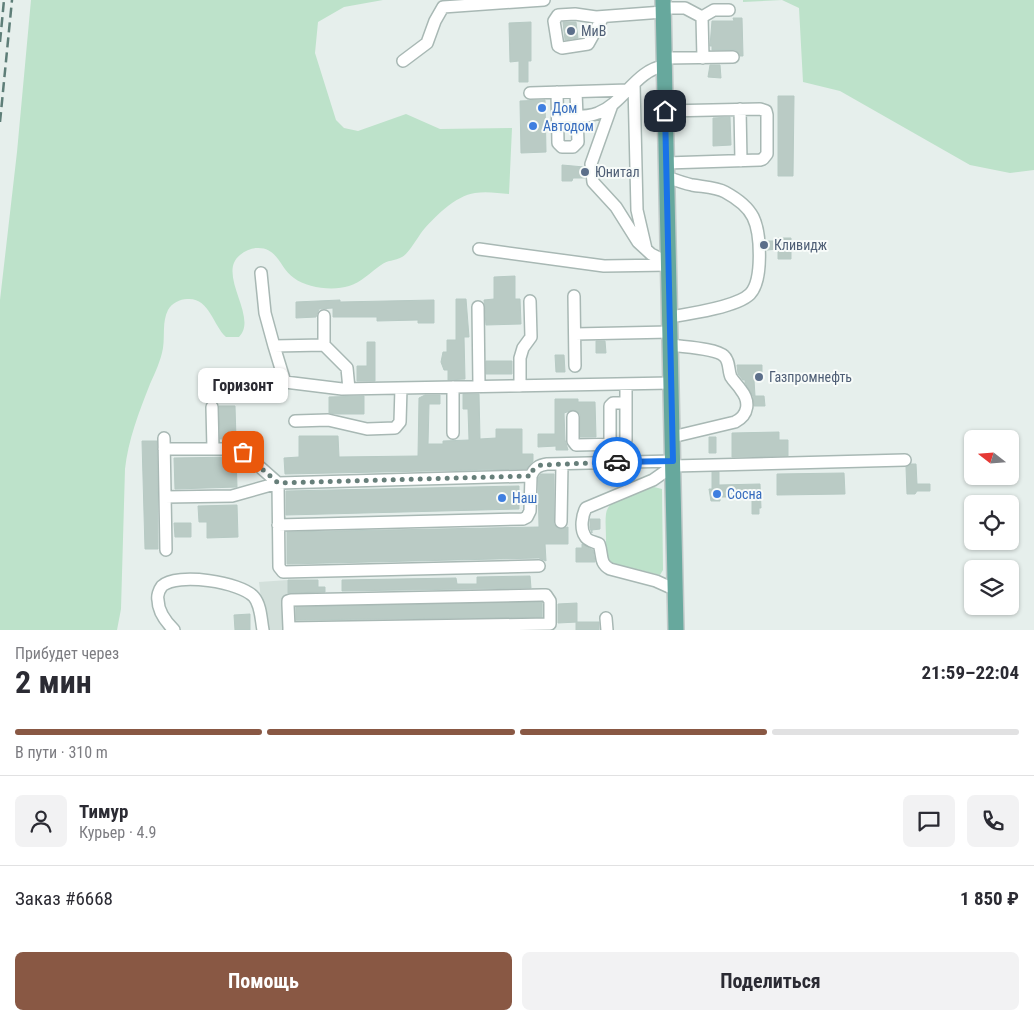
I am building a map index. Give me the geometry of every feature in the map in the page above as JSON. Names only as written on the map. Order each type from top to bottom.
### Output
[{"type":"main road","points":[[663,6],[676,630]]},
{"type":"lane","points":[[402,61],[427,43],[434,21],[444,7],[544,0]]},
{"type":"lane","points":[[603,17],[663,6],[685,8],[702,17]]},
{"type":"lane","points":[[702,17],[714,10],[729,10]]},
{"type":"lane","points":[[702,17],[702,58]]},
{"type":"lane","points":[[558,116],[592,115],[612,105],[650,70],[664,62],[733,57]]},
{"type":"lane","points":[[530,93],[576,92],[631,87]]},
{"type":"lane","points":[[631,87],[637,210],[646,250]]},
{"type":"lane","points":[[557,92],[558,143],[562,147],[573,147],[578,142],[576,92]]},
{"type":"lane","points":[[612,105],[591,164],[591,177],[593,182],[616,207],[638,242],[646,250],[669,264]]},
{"type":"lane","points":[[665,111],[760,108],[766,111],[767,115],[767,154],[764,159],[667,170]]},
{"type":"lane","points":[[740,109],[741,161]]},
{"type":"lane","points":[[575,334],[670,331],[738,302],[749,295],[755,288],[759,275],[758,228],[753,216],[746,207],[726,192],[691,184],[667,170]]},
{"type":"lane","points":[[479,249],[604,266],[669,264]]},
{"type":"lane","points":[[261,273],[265,313],[282,378],[285,382],[349,389],[671,383]]},
{"type":"lane","points":[[574,296],[576,366]]},
{"type":"lane","points":[[520,386],[520,358],[523,348],[531,338],[530,301]]},
{"type":"lane","points":[[478,307],[479,386]]},
{"type":"lane","points":[[324,316],[324,345],[347,368],[349,389]]},
{"type":"lane","points":[[670,331],[724,355],[732,380],[746,398],[746,412],[743,418],[735,422],[672,437]]},
{"type":"lane","points":[[274,346],[324,345]]},
{"type":"lane","points":[[573,417],[574,444],[579,446],[623,444],[626,440],[626,384]]},
{"type":"lane","points":[[453,387],[453,433]]},
{"type":"lane","points":[[296,421],[328,420],[367,429],[396,428],[400,422],[401,388]]},
{"type":"lane","points":[[610,445],[610,406],[613,403],[626,403]]},
{"type":"lane","points":[[212,407],[213,448]]},
{"type":"lane","points":[[166,550],[164,444],[230,448],[243,452],[278,483],[279,567],[280,570],[286,573],[539,566]]},
{"type":"lane","points":[[278,525],[523,519],[527,517],[530,511],[531,476],[533,470],[541,465],[905,460]]},
{"type":"lane","points":[[673,463],[653,480],[590,506],[582,516],[584,535],[586,538],[599,544],[602,562],[605,566],[676,590]]},
{"type":"lane","points":[[561,522],[562,464]]},
{"type":"lane","points":[[165,497],[232,496],[278,483],[531,476]]},
{"type":"lane","points":[[174,630],[162,615],[157,597],[163,586],[175,581],[184,580],[224,583],[248,592],[258,603],[263,630]]},
{"type":"lane","points":[[542,595],[546,595],[550,600],[551,627],[289,629],[288,602],[291,600],[542,595]]},
{"type":"lane","points":[[606,618],[607,630]]},
{"type":"shaded area","points":[[288,580],[288,597],[552,592],[553,630],[268,630],[266,608],[261,599],[259,582]]},
{"type":"green space","points":[[31,0],[383,0],[344,7],[318,22],[315,53],[336,120],[344,128],[358,131],[406,114],[440,129],[512,128],[509,194],[479,192],[460,198],[431,221],[405,255],[383,263],[357,282],[343,288],[320,288],[306,284],[289,274],[270,251],[255,248],[240,255],[234,263],[234,284],[244,318],[244,329],[239,337],[226,337],[201,302],[187,299],[182,300],[174,303],[168,310],[165,319],[164,343],[161,357],[138,416],[126,458],[121,609],[117,630],[0,630],[0,300],[17,152]]},
{"type":"green space","points":[[743,0],[782,0],[743,2]]},
{"type":"green space","points":[[782,0],[1034,0],[1034,170],[1010,173],[970,165],[840,91],[803,82],[799,8]]},
{"type":"green space","points":[[654,487],[662,489],[663,570],[660,575],[612,563],[606,548],[606,514],[608,508],[618,499]]},
{"type":"building","points":[[733,18],[742,18],[743,56],[740,56],[736,50],[712,50],[712,46],[710,46],[712,21],[734,21]]},
{"type":"building","points":[[531,22],[531,61],[528,61],[528,82],[519,82],[519,61],[510,62],[509,23]]},
{"type":"building","points":[[563,22],[576,22],[578,38],[565,40]]},
{"type":"building","points":[[710,65],[720,65],[721,78],[708,77]]},
{"type":"building","points":[[778,96],[794,96],[793,176],[778,176]]},
{"type":"building","name":"Автодом","points":[[545,100],[546,152],[521,153],[520,101]]},
{"type":"building","points":[[730,117],[731,145],[713,146],[713,118]]},
{"type":"building","points":[[562,165],[584,167],[585,178],[573,178],[572,181],[562,181]]},
{"type":"building","points":[[777,238],[791,238],[791,259],[778,259],[778,249],[767,250],[766,241],[778,241]]},
{"type":"building","points":[[515,276],[515,299],[520,299],[521,324],[486,325],[484,300],[494,299],[494,277]]},
{"type":"building","points":[[456,299],[466,299],[469,337],[464,337],[465,379],[448,380],[448,370],[444,370],[441,362],[443,352],[447,352],[447,340],[456,340]]},
{"type":"building","points":[[340,300],[340,302],[434,300],[434,323],[418,323],[418,320],[377,321],[377,317],[333,317],[333,308],[319,309],[316,317],[296,318],[296,302]]},
{"type":"building","points":[[596,341],[605,341],[606,353],[596,353]]},
{"type":"building","points":[[367,342],[375,342],[375,381],[357,381],[357,366],[367,366]]},
{"type":"building","points":[[555,355],[564,355],[565,372],[556,372]]},
{"type":"building","points":[[486,361],[512,361],[512,374],[486,374]]},
{"type":"building","points":[[737,365],[762,365],[762,379],[754,380],[755,396],[764,396],[765,406],[754,406],[753,396],[745,380],[738,374]]},
{"type":"building","points":[[463,394],[479,394],[480,439],[496,438],[496,429],[522,429],[522,454],[533,454],[533,461],[526,469],[285,474],[284,458],[299,457],[299,436],[338,436],[339,457],[418,456],[419,398],[425,395],[440,395],[440,404],[429,404],[428,444],[443,444],[443,441],[469,440],[468,409],[463,409]]},
{"type":"building","points":[[364,396],[364,414],[329,413],[329,397]]},
{"type":"building","points":[[555,399],[578,399],[578,402],[595,402],[596,437],[580,437],[580,414],[573,410],[564,413],[565,440],[568,450],[556,450],[556,446],[538,447],[538,434],[555,434]]},
{"type":"building","points":[[219,406],[235,406],[236,439],[220,439]]},
{"type":"building","points":[[779,432],[779,440],[788,440],[788,456],[732,457],[732,433]]},
{"type":"building","points":[[709,437],[716,437],[716,453],[709,453]]},
{"type":"building","points":[[142,441],[157,441],[158,549],[145,549]]},
{"type":"building","points":[[236,457],[237,487],[175,489],[174,458]]},
{"type":"building","points":[[916,464],[917,484],[930,484],[930,491],[917,491],[915,494],[907,494],[906,467]]},
{"type":"building","points":[[712,472],[719,472],[719,485],[760,484],[761,508],[759,508],[759,514],[752,514],[752,497],[721,497],[720,501],[711,501],[709,489],[712,489]]},
{"type":"building","points":[[844,473],[845,494],[777,495],[777,474]]},
{"type":"building","points":[[541,474],[554,474],[554,525],[560,529],[568,527],[568,544],[545,544],[546,561],[539,558],[287,564],[287,532],[539,527],[538,478]]},
{"type":"building","points":[[519,486],[519,509],[286,515],[286,491]]},
{"type":"building","points":[[237,505],[238,537],[207,538],[207,522],[199,522],[198,506]]},
{"type":"building","points":[[590,519],[600,519],[600,529],[592,530],[592,533],[590,528]]},
{"type":"building","points":[[174,523],[191,523],[191,537],[175,537]]},
{"type":"building","points":[[582,544],[593,550],[595,562],[576,562],[576,548],[582,548]]},
{"type":"building","points":[[530,576],[531,588],[342,591],[342,580],[456,578],[457,584],[477,584],[477,577]]},
{"type":"building","points":[[288,580],[318,580],[318,587],[325,587],[325,592],[288,593]]},
{"type":"building","points":[[542,602],[542,617],[296,620],[296,607]]},
{"type":"building","points":[[577,603],[577,622],[558,623],[558,604]]},
{"type":"building","points":[[250,614],[250,630],[235,630],[234,615]]},
{"type":"building","points":[[576,622],[599,622],[599,630],[576,630]]},
{"type":"railway","points":[[0,42],[4,0]]},
{"type":"railway","points":[[0,122],[12,0]]},
{"type":"way so far","points":[[243,452],[278,483],[531,476],[533,470],[541,465],[617,462]]},
{"type":"place","name":"МиВ","points":[[571,31]]},
{"type":"place","name":"Дом","points":[[542,108]]},
{"type":"place","name":"Автодом","points":[[533,126]]},
{"type":"place","name":"Юнитал","points":[[585,172]]},
{"type":"place","name":"Кливидж","points":[[764,245]]},
{"type":"place","name":"Газпромнефть","points":[[759,377]]},
{"type":"place","name":"Горизонт","points":[[243,452]]},
{"type":"place","name":"Сосна","points":[[717,494]]},
{"type":"place","name":"Наш","points":[[502,498]]},
{"type":"route","points":[[617,462],[673,461],[665,111]]}]
